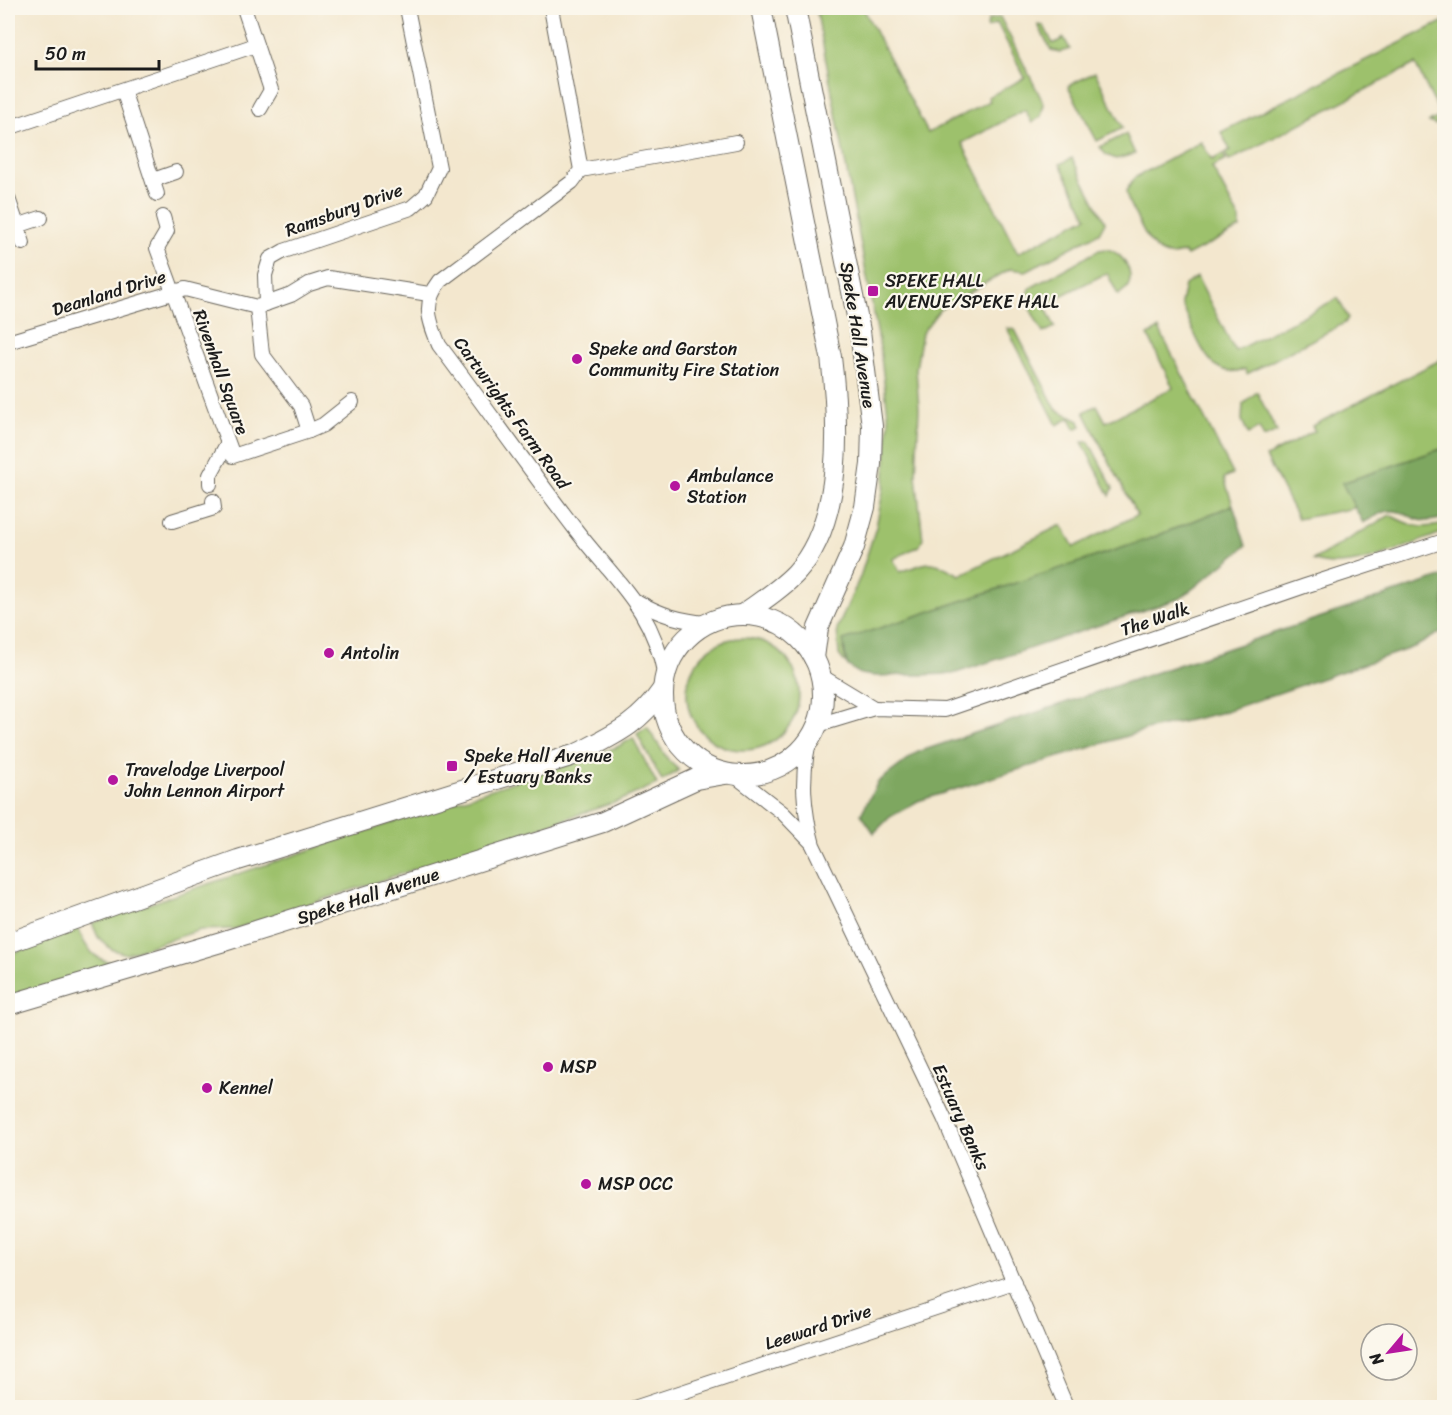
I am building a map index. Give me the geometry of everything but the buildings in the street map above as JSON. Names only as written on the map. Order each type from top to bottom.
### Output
[{"type":"street","points":[[244,8],[271,90],[260,109]]},
{"type":"street","name":"Ramsbury Drive","points":[[262,305],[264,281],[270,259],[284,251],[411,208],[426,195],[439,168],[407,8]]},
{"type":"street","points":[[551,8],[581,170]]},
{"type":"street","name":"Speke Hall Avenue","points":[[742,615],[796,573],[809,555],[830,494],[836,454],[837,405],[831,357],[761,8]]},
{"type":"street","name":"Speke Hall Avenue","points":[[795,8],[860,331],[872,426],[871,464],[865,507],[855,548],[818,628],[818,667]]},
{"type":"street","points":[[8,128],[256,45]]},
{"type":"street","points":[[123,90],[157,194]]},
{"type":"street","points":[[309,431],[301,406],[262,354],[262,305],[328,278],[429,294],[440,281],[572,182],[581,170],[736,142]]},
{"type":"street","points":[[153,180],[176,172]]},
{"type":"street","points":[[8,198],[23,243]]},
{"type":"street","name":"Rivenhall Square","points":[[163,217],[167,231],[158,248],[233,456],[323,425],[352,402]]},
{"type":"street","points":[[17,226],[41,218]]},
{"type":"street","name":"Deanland Drive","points":[[8,342],[185,289],[262,305]]},
{"type":"street","name":"Cartwrights Farm Road","points":[[429,294],[429,321],[439,345],[576,530],[636,601],[660,648],[664,682]]},
{"type":"street","points":[[210,484],[210,475],[227,444]]},
{"type":"street","points":[[172,521],[214,508],[213,501]]},
{"type":"street","name":"The Walk","points":[[813,733],[874,708],[945,710],[1305,586],[1444,541]]},
{"type":"street","name":"Cartwrights Farm Road","points":[[636,601],[659,614],[683,621],[708,623]]},
{"type":"street","points":[[8,943],[238,860],[577,754],[629,726],[647,711],[664,682],[674,654],[689,636],[708,623],[742,615],[765,618],[786,628],[804,643],[818,667],[823,701],[813,733],[797,755],[778,768],[757,775],[729,775],[701,764],[682,748],[669,726],[664,682]]},
{"type":"street","name":"The Walk","points":[[818,667],[874,708]]},
{"type":"street","name":"Estuary Banks","points":[[813,733],[803,771],[805,817],[813,845],[944,1118],[1067,1407]]},
{"type":"street","name":"Speke Hall Avenue","points":[[8,1005],[221,942],[603,822],[696,779],[729,775]]},
{"type":"street","name":"Estuary Banks","points":[[729,775],[783,813],[813,845]]},
{"type":"street","name":"Leeward Drive","points":[[634,1407],[1014,1282]]},
{"type":"green space","points":[[816,8],[863,8],[928,133],[990,101],[988,97],[1025,78],[997,23],[987,28],[988,20],[1000,17],[1044,104],[1041,116],[1032,123],[1025,110],[962,143],[1018,253],[1087,217],[1060,164],[1072,158],[1105,222],[1099,233],[1026,271],[1010,269],[940,309],[922,333],[916,369],[919,408],[916,475],[923,540],[919,546],[893,559],[900,572],[930,563],[960,575],[1059,526],[1062,526],[1074,547],[1137,515],[1084,412],[1097,405],[1106,422],[1173,388],[1148,335],[1159,329],[1233,474],[1224,478],[1233,505],[1149,539],[843,649],[847,665],[839,655],[837,629],[860,577],[876,527],[884,486],[889,422],[879,341]]},
{"type":"green space","points":[[1444,21],[1444,122],[1435,125],[1429,122],[1441,116],[1415,64],[1229,161],[1225,153],[1230,150],[1221,132]]},
{"type":"green space","points":[[1038,25],[1044,26],[1053,44],[1064,38],[1070,49],[1060,52],[1051,50]]},
{"type":"green space","points":[[1095,72],[1123,128],[1097,141],[1068,86]]},
{"type":"green space","points":[[1126,134],[1135,154],[1116,159],[1106,155],[1100,147]]},
{"type":"green space","points":[[1201,142],[1212,160],[1223,154],[1226,160],[1212,167],[1240,220],[1240,228],[1187,256],[1184,252],[1167,255],[1160,252],[1149,241],[1130,205],[1126,191],[1134,178]]},
{"type":"green space","points":[[1099,250],[1113,251],[1126,264],[1130,276],[1127,288],[1118,295],[1107,273],[1044,304],[1055,327],[1043,333],[1026,301],[1030,288]]},
{"type":"green space","points":[[1197,277],[1235,351],[1338,298],[1348,318],[1345,323],[1247,374],[1245,369],[1232,372],[1221,369],[1211,362],[1197,339],[1181,303],[1185,285]]},
{"type":"green space","points":[[1007,328],[1015,330],[1056,409],[1079,421],[1081,426],[1075,429],[1070,418],[1057,425]]},
{"type":"green space","points":[[1444,358],[1444,448],[1342,483],[1355,508],[1298,519],[1266,457],[1315,431],[1312,426]]},
{"type":"green space","points":[[1257,392],[1277,432],[1264,438],[1259,428],[1248,434],[1242,420],[1243,404]]},
{"type":"green space","points":[[1082,442],[1089,442],[1113,488],[1110,496]]},
{"type":"green space","points":[[1444,448],[1444,518],[1425,521],[1397,511],[1389,511],[1363,523],[1342,483]]},
{"type":"green space","points":[[1233,505],[1246,546],[1181,598],[953,674],[874,676],[860,674],[847,665],[843,640],[1149,539]]},
{"type":"green space","points":[[1390,515],[1416,526],[1429,527],[1444,524],[1444,532],[1361,561],[1327,564],[1313,560]]},
{"type":"green space","points":[[1444,576],[1444,630],[1417,646],[1220,713],[1146,730],[918,801],[890,817],[874,833],[861,814],[878,782],[918,752]]},
{"type":"green space","points":[[743,638],[764,642],[782,655],[795,673],[799,694],[795,715],[782,733],[764,746],[743,750],[722,746],[704,733],[691,715],[687,694],[691,673],[704,655],[722,642]]},
{"type":"green space","points":[[647,727],[669,761],[679,770],[662,781],[637,734]]},
{"type":"green space","points":[[633,738],[657,784],[619,801],[235,929],[200,930],[126,954],[111,949],[98,937],[92,923],[617,747]]},
{"type":"green space","points":[[78,928],[92,953],[103,960],[117,963],[8,1004],[8,955]]},
{"type":"place","name":"SPEKE HALL AVENUE/SPEKE HALL","points":[[873,291]]},
{"type":"place","name":"Speke and Garston Community Fire Station","points":[[577,359]]},
{"type":"place","name":"Ambulance Station","points":[[675,486]]},
{"type":"place","name":"Antolin","points":[[329,653]]},
{"type":"place","name":"Speke Hall Avenue / Estuary Banks","points":[[452,766]]},
{"type":"place","name":"Travelodge Liverpool John Lennon Airport","points":[[113,780]]},
{"type":"place","name":"MSP","points":[[548,1067]]},
{"type":"place","name":"Kennel","points":[[207,1088]]},
{"type":"place","name":"MSP OCC","points":[[586,1184]]}]
